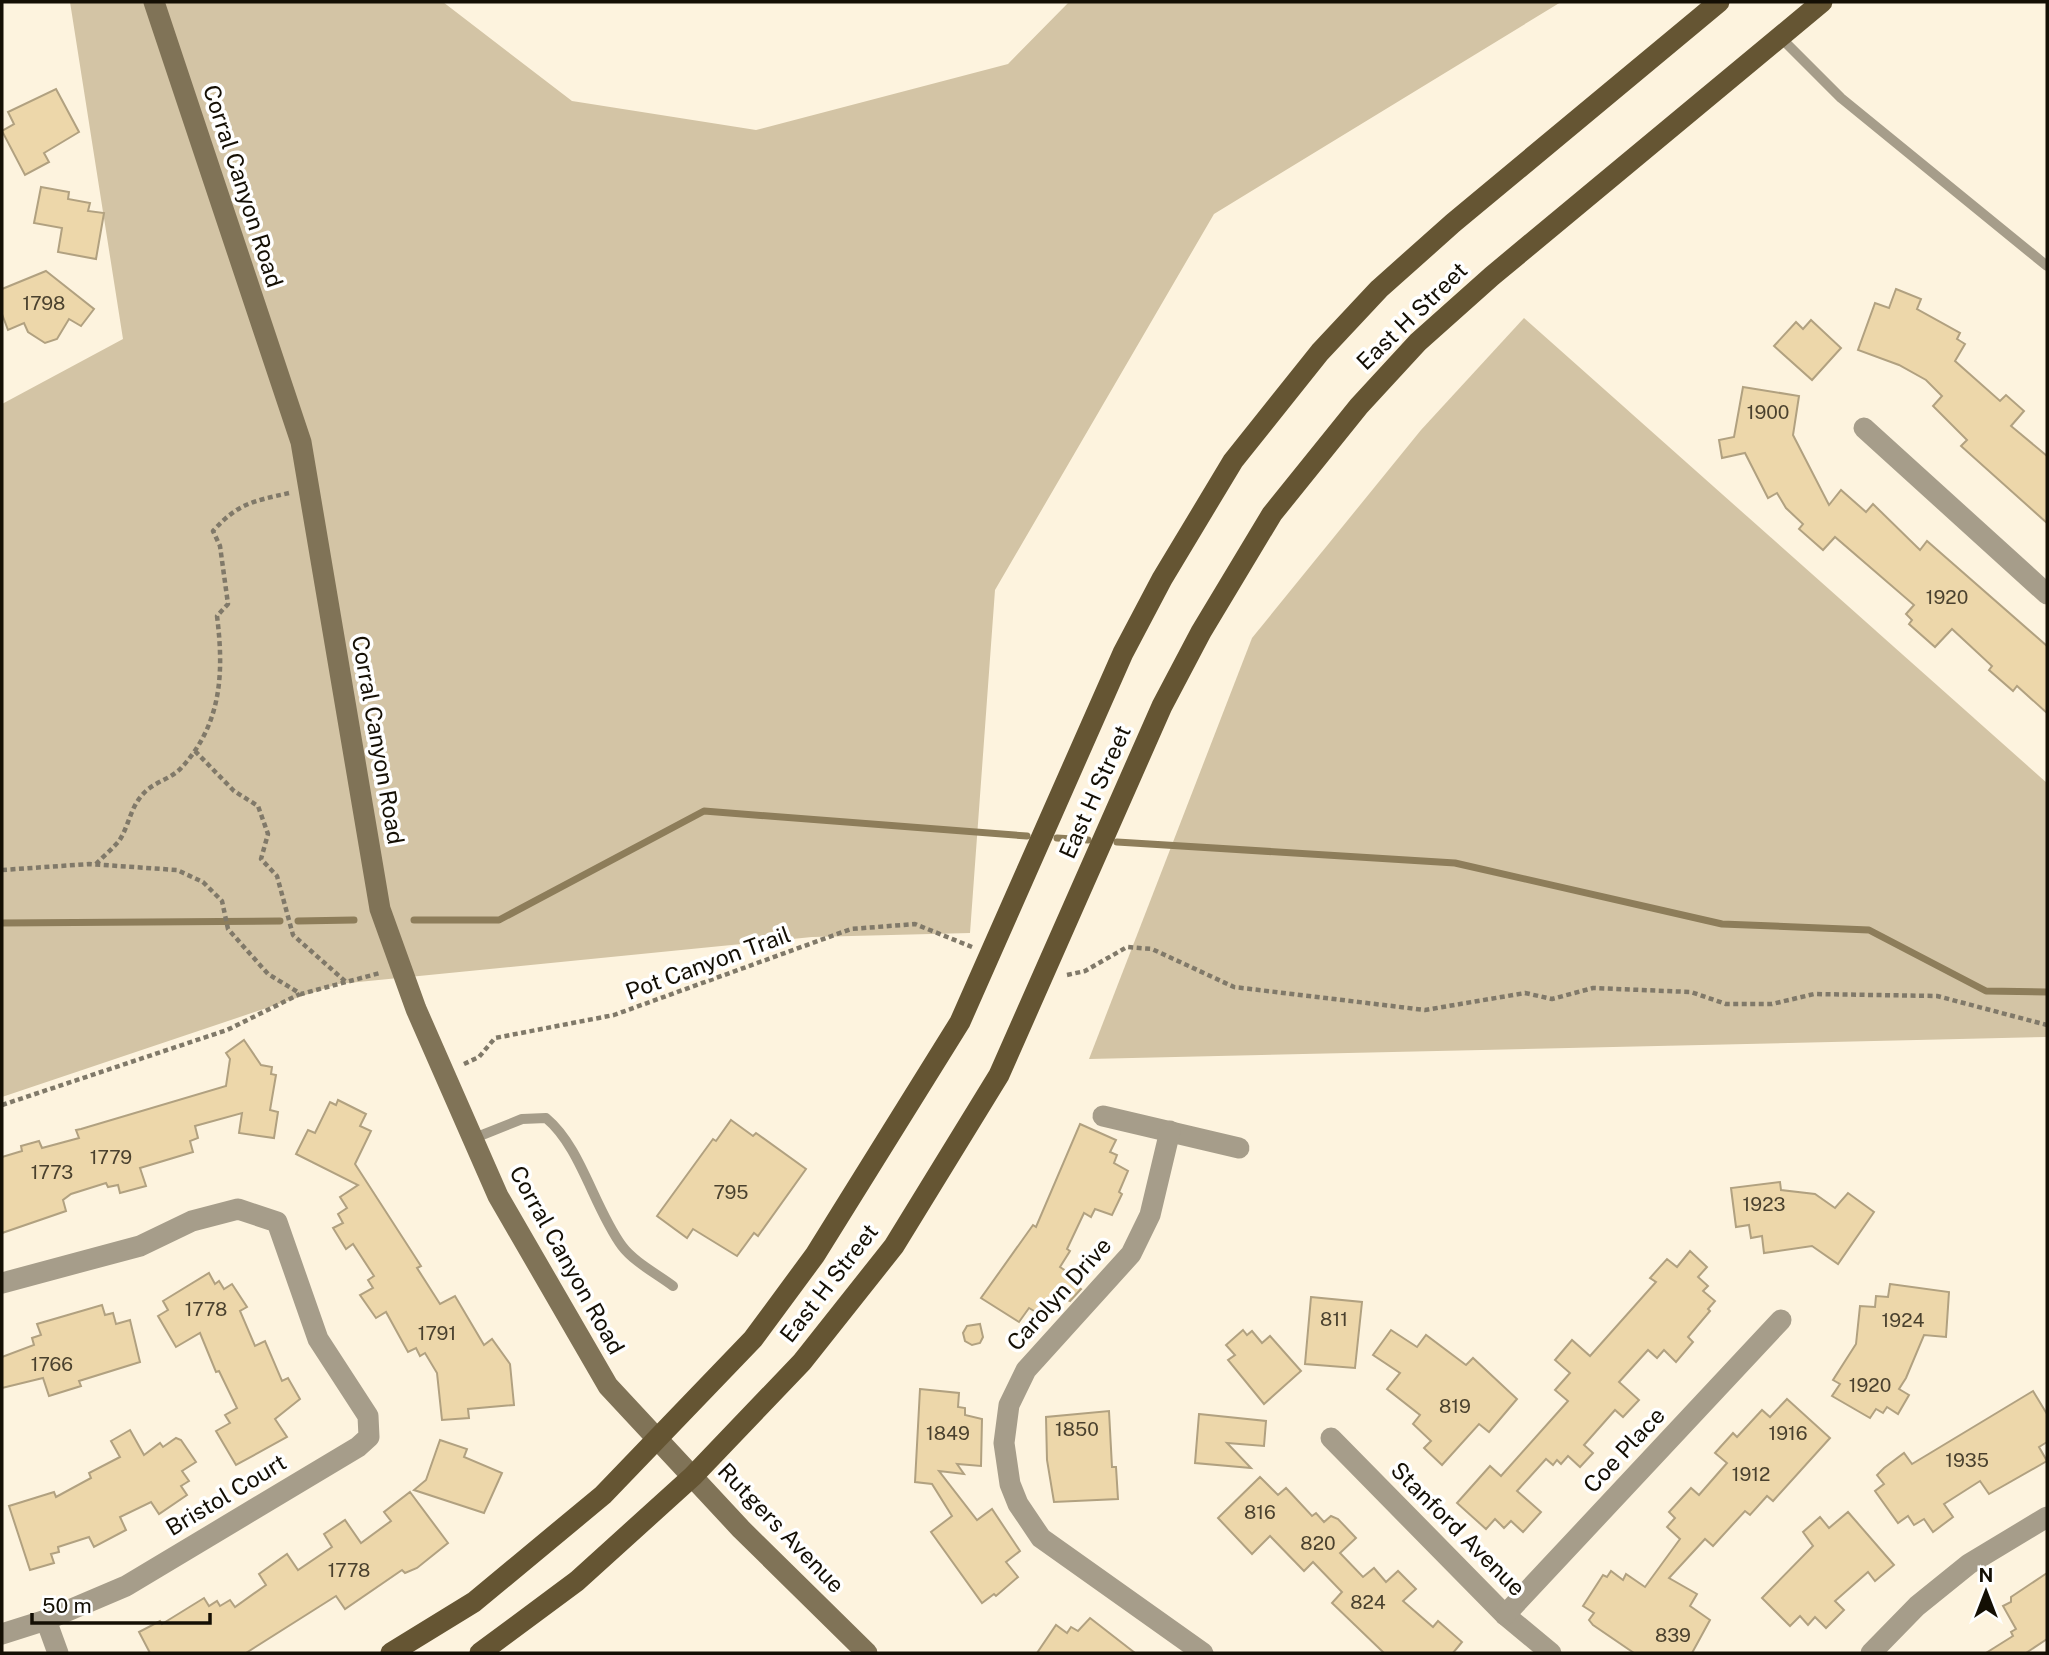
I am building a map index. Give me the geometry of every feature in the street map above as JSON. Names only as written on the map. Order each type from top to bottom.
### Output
[{"type":"main road","name":"Corral Canyon Road","points":[[154,2],[301,442],[380,909],[444,1074],[498,1196],[601,1374],[658,1439]]},
{"type":"main road","name":"East H Street","points":[[391,1653],[474,1602],[603,1495],[753,1339],[816,1255],[960,1022],[1123,653],[1162,579],[1233,461],[1320,352],[1379,289],[1453,223],[1720,2]]},
{"type":"main road","name":"East H Street","points":[[480,1653],[577,1581],[693,1476],[802,1362],[894,1245],[999,1075],[1162,706],[1201,632],[1281,503],[1359,405],[1418,342],[1503,267],[1822,2]]},
{"type":"main road","name":"Rutgers Avenue","points":[[658,1439],[741,1529],[867,1653]]},
{"type":"street","points":[[1864,428],[2047,594]]},
{"type":"street","points":[[1103,1116],[1239,1148]]},
{"type":"street","name":"Carolyn Drive","points":[[1170,1132],[1150,1215],[1131,1254],[1026,1370],[1009,1405],[1004,1443],[1010,1484],[1017,1504],[1041,1538],[1203,1653]]},
{"type":"street","name":"Bristol Court","points":[[2,1283],[140,1246],[192,1221],[238,1209],[277,1222],[318,1339],[368,1416],[369,1437],[358,1447],[126,1586],[46,1620],[2,1633]]},
{"type":"street","name":"Coe Place","points":[[1505,1615],[1781,1320]]},
{"type":"street","name":"Stanford Avenue","points":[[1331,1438],[1505,1615],[1551,1653]]},
{"type":"street","points":[[1871,1653],[1917,1606],[1969,1564],[2047,1517]]},
{"type":"street","points":[[46,1620],[58,1653]]},
{"type":"lane","points":[[1780,37],[1841,98],[2047,266]]},
{"type":"lane","points":[[472,1139],[522,1119],[546,1118],[561,1129],[599,1209],[624,1248],[673,1286]]},
{"type":"path","points":[[96,864],[120,840],[131,807],[146,790],[181,769],[195,751],[219,700],[222,663],[217,616],[228,604],[220,546],[213,531],[229,512],[248,502],[309,489]]},
{"type":"path","points":[[195,751],[234,791],[258,806],[268,834],[261,859],[277,876],[293,935],[346,982]]},
{"type":"path","points":[[2,870],[96,864],[177,870],[203,882],[222,901],[228,929],[268,974],[301,994]]},
{"type":"path","name":"Pot Canyon Trail","points":[[444,1074],[479,1057],[495,1038],[614,1015],[851,929],[915,923],[989,956]]},
{"type":"path","points":[[1040,983],[1084,971],[1127,947],[1152,949],[1234,986],[1425,1010],[1525,993],[1552,999],[1594,989],[1691,992],[1726,1004],[1772,1004],[1814,994],[1937,996],[2047,1025]]},
{"type":"path","points":[[2,1105],[227,1030],[301,994],[401,968]]},
{"type":"shaded area","points":[[70,2],[443,2],[572,101],[756,130],[1008,64],[1069,2],[1561,2],[1214,214],[995,590],[970,933],[812,937],[338,984],[2,1097],[2,404],[123,339]]},
{"type":"shaded area","points":[[1524,318],[2047,783],[2047,1037],[1089,1059],[1252,638],[1421,430]]},
{"type":"building","points":[[56,89],[79,132],[44,153],[49,162],[25,175],[2,131],[14,124],[8,112]]},
{"type":"building","points":[[41,187],[69,192],[68,199],[90,203],[88,211],[104,213],[96,259],[58,252],[62,228],[34,223]]},
{"type":"building","points":[[46,271],[94,309],[81,326],[69,319],[57,339],[45,343],[28,332],[24,323],[8,330],[2,314],[2,289]]},
{"type":"building","points":[[1896,289],[1921,299],[1917,309],[1960,333],[1957,339],[1965,344],[1955,361],[2000,401],[2006,395],[2024,411],[2011,426],[2047,456],[2047,523],[1961,446],[1967,440],[1933,406],[1942,396],[1926,380],[1899,365],[1858,350],[1875,303],[1889,308]]},
{"type":"building","points":[[1811,320],[1841,348],[1812,380],[1774,346],[1796,322],[1803,329]]},
{"type":"building","points":[[1743,387],[1799,396],[1793,435],[1829,505],[1841,490],[1866,512],[1873,504],[1920,550],[1927,541],[2047,646],[2047,713],[2017,686],[2013,691],[1989,670],[1992,666],[1952,629],[1935,647],[1909,624],[1912,620],[1906,614],[1914,605],[1835,537],[1823,550],[1799,529],[1803,524],[1786,508],[1777,493],[1768,498],[1745,453],[1722,458],[1719,440],[1734,437]]},
{"type":"building","points":[[244,1040],[261,1065],[272,1067],[271,1074],[276,1075],[270,1110],[278,1112],[274,1138],[239,1133],[242,1113],[195,1126],[198,1138],[190,1141],[193,1152],[140,1168],[146,1186],[120,1193],[118,1185],[108,1187],[106,1183],[71,1194],[63,1200],[66,1211],[2,1233],[2,1157],[22,1151],[21,1146],[39,1141],[42,1148],[79,1138],[76,1130],[226,1086],[230,1059],[226,1053]]},
{"type":"building","points":[[338,1100],[366,1114],[360,1126],[371,1131],[355,1164],[421,1266],[417,1268],[440,1304],[455,1296],[484,1345],[492,1339],[510,1364],[514,1405],[468,1409],[469,1418],[442,1420],[437,1373],[425,1353],[420,1356],[416,1348],[408,1352],[386,1312],[376,1318],[360,1295],[373,1288],[368,1280],[374,1276],[353,1244],[346,1249],[333,1228],[343,1223],[338,1214],[347,1208],[340,1197],[358,1185],[296,1154],[308,1130],[315,1133],[330,1102],[336,1105]]},
{"type":"building","points":[[731,1120],[753,1136],[756,1133],[806,1169],[758,1236],[754,1233],[737,1256],[693,1229],[687,1238],[657,1216],[713,1139],[716,1141]]},
{"type":"building","points":[[1080,1124],[1116,1140],[1110,1152],[1117,1155],[1114,1163],[1128,1171],[1119,1192],[1122,1194],[1112,1215],[1095,1209],[1091,1217],[1084,1213],[1067,1249],[1070,1251],[1060,1267],[1075,1277],[1072,1282],[1081,1289],[1070,1301],[1058,1296],[1044,1317],[1029,1308],[1019,1322],[981,1298],[1033,1225],[1036,1227]]},
{"type":"building","points":[[1780,1182],[1781,1190],[1815,1194],[1835,1208],[1848,1193],[1874,1212],[1838,1264],[1812,1246],[1764,1253],[1762,1236],[1751,1238],[1749,1225],[1736,1227],[1731,1188]]},
{"type":"building","points":[[1690,1251],[1707,1267],[1698,1277],[1708,1286],[1703,1291],[1715,1301],[1688,1337],[1693,1342],[1676,1362],[1664,1350],[1657,1358],[1648,1350],[1619,1382],[1639,1400],[1623,1417],[1615,1410],[1584,1445],[1593,1453],[1580,1467],[1568,1456],[1561,1464],[1557,1460],[1553,1465],[1546,1459],[1517,1491],[1541,1512],[1523,1532],[1511,1521],[1504,1528],[1495,1519],[1486,1529],[1457,1503],[1490,1466],[1501,1476],[1568,1401],[1555,1390],[1570,1373],[1555,1360],[1572,1340],[1590,1356],[1656,1282],[1650,1278],[1667,1259],[1677,1267]]},
{"type":"building","points":[[209,1273],[215,1284],[219,1281],[224,1289],[232,1284],[247,1307],[240,1311],[255,1346],[265,1341],[282,1381],[288,1378],[300,1399],[275,1419],[287,1437],[236,1465],[216,1431],[230,1423],[225,1415],[237,1408],[219,1371],[216,1372],[200,1333],[176,1347],[158,1316],[168,1310],[163,1301]]},
{"type":"building","points":[[1890,1284],[1949,1292],[1946,1337],[1924,1335],[1899,1389],[1909,1395],[1898,1414],[1887,1407],[1883,1413],[1876,1409],[1870,1418],[1832,1396],[1840,1384],[1833,1380],[1856,1344],[1860,1306],[1875,1307],[1876,1296],[1888,1297]]},
{"type":"building","points":[[1311,1297],[1362,1302],[1355,1368],[1305,1364]]},
{"type":"building","points":[[102,1305],[105,1315],[113,1313],[116,1324],[130,1320],[140,1362],[79,1381],[81,1386],[49,1396],[43,1378],[2,1388],[2,1357],[34,1345],[32,1338],[41,1335],[37,1324]]},
{"type":"building","points":[[980,1324],[983,1337],[980,1343],[972,1345],[965,1341],[963,1333],[967,1326]]},
{"type":"building","points":[[1243,1330],[1247,1335],[1252,1331],[1262,1343],[1270,1336],[1301,1371],[1264,1404],[1228,1360],[1235,1355],[1226,1345]]},
{"type":"building","points":[[1391,1330],[1417,1347],[1426,1335],[1466,1365],[1473,1358],[1517,1399],[1489,1432],[1479,1424],[1442,1465],[1424,1448],[1431,1441],[1413,1424],[1420,1415],[1387,1389],[1400,1373],[1373,1355]]},
{"type":"building","points":[[920,1389],[959,1393],[958,1407],[965,1408],[965,1415],[982,1419],[981,1466],[957,1464],[964,1474],[939,1471],[977,1520],[992,1509],[1020,1551],[1006,1562],[1018,1577],[996,1596],[994,1594],[982,1603],[931,1532],[952,1516],[932,1484],[915,1482]]},
{"type":"building","points":[[2033,1391],[2047,1414],[2047,1442],[2039,1447],[2047,1461],[1989,1494],[1980,1481],[1944,1504],[1953,1517],[1933,1532],[1924,1519],[1914,1525],[1908,1516],[1898,1523],[1875,1491],[1884,1484],[1877,1475],[1884,1468],[1904,1453],[1912,1464]]},
{"type":"building","points":[[1787,1399],[1830,1438],[1773,1501],[1767,1496],[1750,1515],[1745,1511],[1713,1546],[1705,1539],[1669,1578],[1697,1594],[1690,1606],[1710,1620],[1692,1653],[1634,1653],[1593,1625],[1589,1620],[1594,1613],[1583,1606],[1603,1575],[1607,1577],[1611,1571],[1623,1580],[1626,1574],[1645,1587],[1680,1539],[1667,1527],[1675,1518],[1669,1512],[1691,1488],[1699,1495],[1727,1463],[1715,1453],[1733,1433],[1737,1437],[1762,1410],[1770,1417]]},
{"type":"building","points":[[1109,1411],[1112,1467],[1116,1467],[1118,1499],[1054,1502],[1047,1460],[1046,1417]]},
{"type":"building","points":[[1199,1414],[1266,1421],[1264,1446],[1227,1443],[1251,1468],[1195,1463]]},
{"type":"building","points":[[130,1430],[144,1455],[160,1443],[163,1447],[176,1438],[181,1440],[196,1462],[182,1471],[189,1481],[181,1486],[187,1495],[159,1514],[151,1502],[120,1517],[126,1530],[94,1547],[89,1537],[58,1547],[59,1552],[51,1554],[54,1563],[30,1570],[9,1506],[54,1492],[56,1497],[91,1478],[89,1473],[120,1457],[111,1441]]},
{"type":"building","points":[[440,1440],[467,1449],[464,1457],[502,1473],[484,1513],[414,1490],[426,1480]]},
{"type":"building","points":[[1260,1477],[1278,1495],[1286,1488],[1312,1516],[1316,1513],[1324,1522],[1331,1516],[1338,1519],[1356,1538],[1340,1553],[1363,1577],[1374,1568],[1386,1582],[1398,1571],[1416,1589],[1403,1601],[1433,1627],[1438,1621],[1462,1642],[1453,1653],[1384,1653],[1332,1603],[1342,1592],[1313,1562],[1304,1571],[1270,1536],[1252,1554],[1218,1518]]},
{"type":"building","points":[[410,1492],[448,1543],[417,1568],[405,1573],[402,1570],[345,1609],[336,1596],[246,1653],[150,1653],[139,1632],[160,1621],[162,1624],[204,1598],[209,1606],[217,1601],[220,1606],[230,1600],[235,1607],[266,1585],[259,1574],[287,1554],[298,1570],[332,1547],[324,1534],[345,1520],[361,1543],[391,1521],[384,1512]]},
{"type":"building","points":[[1848,1512],[1894,1565],[1875,1581],[1868,1572],[1835,1601],[1844,1610],[1826,1628],[1815,1617],[1808,1625],[1800,1616],[1790,1626],[1762,1598],[1813,1546],[1803,1532],[1820,1517],[1829,1528]]},
{"type":"building","points":[[2047,1573],[2047,1639],[2026,1653],[1986,1653],[2013,1636],[2011,1632],[2016,1629],[2003,1606],[2011,1602],[2011,1597]]},
{"type":"building","points":[[1090,1618],[1135,1653],[1037,1653],[1056,1625],[1067,1633],[1071,1627],[1078,1631]]},
{"type":"waterway","points":[[414,920],[499,920],[704,811],[1027,836]]},
{"type":"waterway","points":[[1057,838],[1088,840]]},
{"type":"waterway","points":[[1117,842],[1455,863],[1722,924],[1869,930],[1986,991],[2047,992]]},
{"type":"waterway","points":[[298,921],[354,920]]},
{"type":"waterway","points":[[2,923],[280,921]]}]
